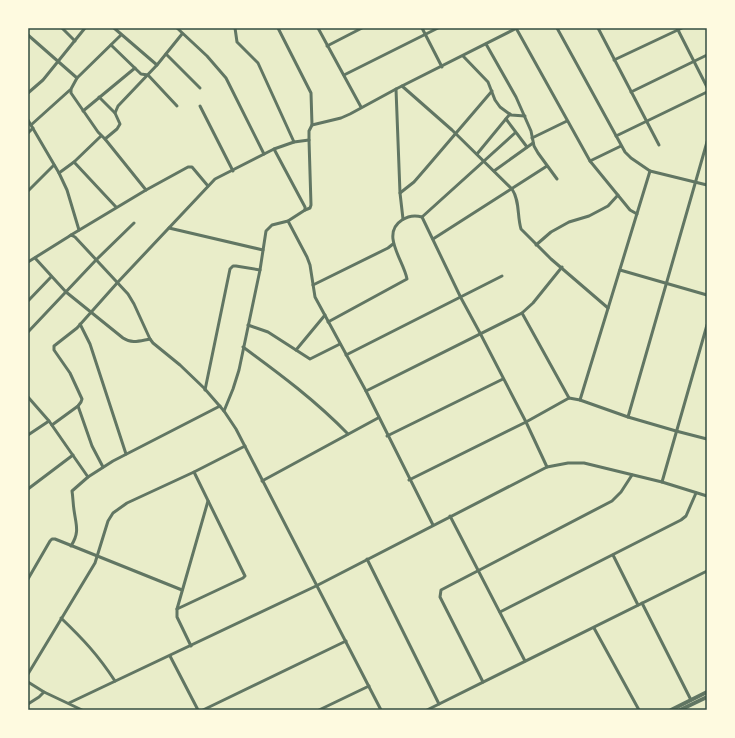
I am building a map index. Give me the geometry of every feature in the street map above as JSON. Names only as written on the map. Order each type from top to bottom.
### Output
[{"type":"street","points":[[62,28],[75,41]]},
{"type":"street","points":[[28,93],[43,80],[86,28]]},
{"type":"street","points":[[114,28],[157,65]]},
{"type":"street","points":[[177,28],[207,56],[226,78],[264,154]]},
{"type":"street","points":[[235,28],[237,42],[258,64],[294,142]]},
{"type":"street","points":[[224,410],[233,389],[243,347],[260,270],[266,231],[272,225],[288,221],[310,208],[311,204],[309,131],[312,125],[311,93],[278,29],[283,28]]},
{"type":"street","points":[[318,28],[361,107]]},
{"type":"street","points":[[327,46],[362,28]]},
{"type":"street","points":[[422,28],[442,67]]},
{"type":"street","points":[[344,75],[438,28]]},
{"type":"street","points":[[312,125],[341,118],[516,28],[590,161],[630,210],[637,214]]},
{"type":"street","points":[[557,28],[624,152],[650,171],[707,185]]},
{"type":"street","points":[[603,28],[598,29],[659,145]]},
{"type":"street","points":[[614,60],[677,29],[682,28]]},
{"type":"street","points":[[677,29],[707,87]]},
{"type":"street","points":[[115,113],[118,106],[157,65],[182,34]]},
{"type":"street","points":[[28,35],[77,78]]},
{"type":"street","points":[[28,133],[32,126],[71,89],[77,78],[121,35]]},
{"type":"street","points":[[486,44],[516,97],[525,116],[538,153],[557,180]]},
{"type":"street","points":[[111,45],[143,75],[148,75],[178,106]]},
{"type":"street","points":[[166,54],[200,88]]},
{"type":"street","points":[[631,92],[707,55]]},
{"type":"street","points":[[463,56],[488,82],[495,100],[500,107],[510,114],[525,116]]},
{"type":"street","points":[[83,111],[135,68]]},
{"type":"street","points":[[402,86],[455,133],[512,190],[516,196],[519,224],[521,229],[536,245],[608,308]]},
{"type":"street","points":[[71,89],[71,93],[101,136],[146,190]]},
{"type":"street","points":[[396,89],[400,193],[403,219]]},
{"type":"street","points":[[400,193],[414,182],[492,91]]},
{"type":"street","points":[[616,136],[707,92]]},
{"type":"street","points":[[99,97],[115,113],[120,124],[117,129],[105,139]]},
{"type":"street","points":[[200,106],[233,171]]},
{"type":"street","points":[[477,154],[510,114]]},
{"type":"street","points":[[506,119],[527,148]]},
{"type":"street","points":[[28,120],[54,164],[67,190],[79,230]]},
{"type":"street","points":[[532,138],[567,121]]},
{"type":"street","points":[[422,217],[485,162],[515,133]]},
{"type":"street","points":[[59,173],[74,162],[101,136]]},
{"type":"street","points":[[52,425],[82,402],[70,373],[53,347],[80,324],[218,177],[233,171],[274,149],[294,142],[309,140]]},
{"type":"street","points":[[628,417],[707,142]]},
{"type":"street","points":[[494,171],[534,143]]},
{"type":"street","points":[[590,161],[621,146]]},
{"type":"street","points":[[274,149],[305,207],[305,210]]},
{"type":"street","points":[[74,162],[116,207]]},
{"type":"street","points":[[28,191],[54,164]]},
{"type":"street","points":[[433,239],[512,190],[547,166]]},
{"type":"street","points":[[28,262],[116,207],[190,167],[208,186]]},
{"type":"street","points":[[580,400],[650,171]]},
{"type":"street","points":[[536,245],[551,232],[569,222],[589,216],[608,206],[618,195]]},
{"type":"street","points":[[328,322],[407,279],[393,244],[393,230],[396,224],[403,219],[417,215],[422,217],[460,298],[480,333],[526,422],[547,467]]},
{"type":"street","points":[[288,221],[310,265],[314,295],[366,391],[378,418],[433,525]]},
{"type":"street","points":[[28,332],[96,260],[134,223]]},
{"type":"street","points":[[169,228],[263,250]]},
{"type":"street","points":[[71,235],[75,237],[118,282],[134,304],[150,338],[158,348],[180,365],[224,410],[245,446],[316,586],[346,640],[380,710]]},
{"type":"street","points":[[313,285],[388,248],[393,244]]},
{"type":"street","points":[[28,256],[33,259],[66,292],[128,341],[135,342],[150,338]]},
{"type":"street","points":[[205,390],[230,269],[233,266],[238,266],[260,270]]},
{"type":"street","points":[[366,391],[522,313],[534,303],[562,267]]},
{"type":"street","points":[[620,270],[707,296]]},
{"type":"street","points":[[346,355],[502,276]]},
{"type":"street","points":[[28,302],[51,277]]},
{"type":"street","points":[[522,313],[569,398]]},
{"type":"street","points":[[296,350],[319,320],[325,315]]},
{"type":"street","points":[[80,324],[90,344],[126,454]]},
{"type":"street","points":[[248,325],[268,332],[310,359],[313,359],[340,344]]},
{"type":"street","points":[[662,482],[707,325]]},
{"type":"street","points":[[243,347],[297,387],[329,414],[348,434]]},
{"type":"street","points":[[387,436],[503,379]]},
{"type":"street","points":[[28,397],[49,420],[88,477]]},
{"type":"street","points":[[409,480],[526,422],[569,398],[580,400],[628,417],[707,439]]},
{"type":"street","points":[[78,406],[92,446],[103,467]]},
{"type":"street","points":[[71,546],[75,540],[78,528],[72,491],[88,477],[103,467],[220,406]]},
{"type":"street","points":[[262,481],[378,418]]},
{"type":"street","points":[[28,435],[49,420]]},
{"type":"street","points":[[28,674],[96,563],[108,521],[113,513],[117,509],[245,446]]},
{"type":"street","points":[[28,489],[73,456]]},
{"type":"street","points":[[69,703],[316,586],[547,467],[568,463],[584,463],[662,482],[707,496]]},
{"type":"street","points":[[177,609],[243,578],[244,576],[194,472]]},
{"type":"street","points":[[483,682],[440,594],[441,590],[612,501],[621,492],[632,475]]},
{"type":"street","points":[[500,612],[681,520],[686,516],[696,493]]},
{"type":"street","points":[[191,646],[177,617],[177,609],[208,501]]},
{"type":"street","points":[[450,516],[526,661]]},
{"type":"street","points":[[28,579],[52,539],[55,539],[182,590]]},
{"type":"street","points":[[613,555],[691,700]]},
{"type":"street","points":[[367,559],[439,704]]},
{"type":"street","points":[[429,710],[707,571]]},
{"type":"street","points":[[61,618],[87,643],[115,681]]},
{"type":"street","points":[[594,628],[638,710]]},
{"type":"street","points":[[203,710],[346,640]]},
{"type":"street","points":[[170,656],[198,710]]},
{"type":"street","points":[[28,682],[44,692],[82,710]]},
{"type":"street","points":[[319,710],[369,686]]},
{"type":"street","points":[[28,704],[44,692]]},
{"type":"street","points":[[671,710],[707,692]]},
{"type":"street","points":[[680,710],[707,697]]}]
